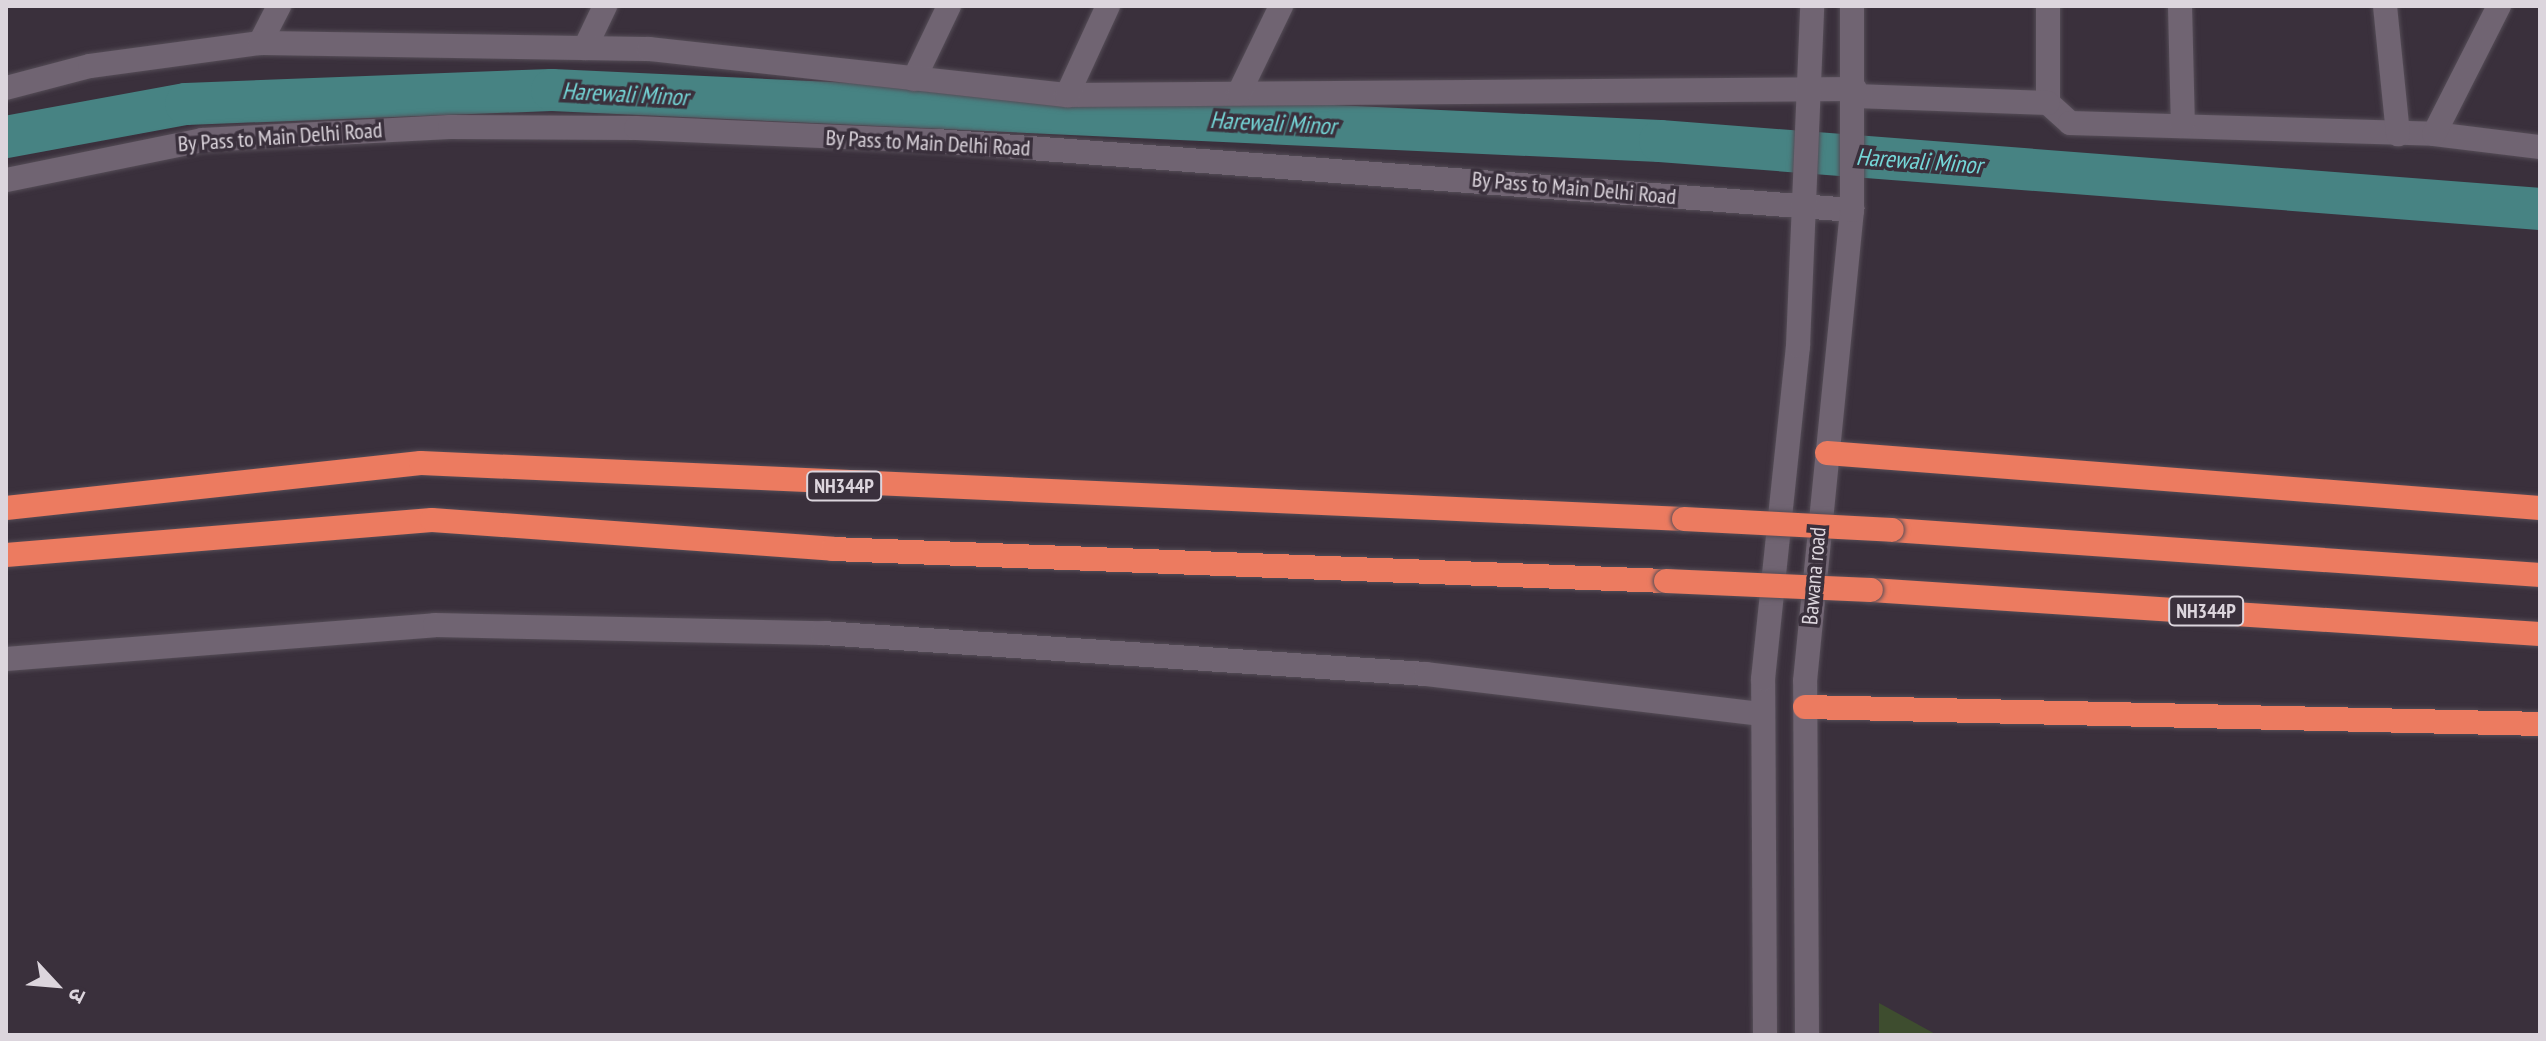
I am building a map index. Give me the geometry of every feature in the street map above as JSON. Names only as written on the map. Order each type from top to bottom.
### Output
[{"type":"highway","points":[[1827,453],[2540,508]]},
{"type":"highway","name":"NH344P","points":[[6,508],[421,463],[1684,519],[1892,530],[2540,575]]},
{"type":"highway","name":"NH344P","points":[[6,555],[432,520],[833,549],[1871,590],[2540,634]]},
{"type":"highway","points":[[1805,707],[2540,724]]},
{"type":"street","points":[[260,43],[279,6]]},
{"type":"street","points":[[585,48],[605,6]]},
{"type":"street","points":[[914,79],[949,6]]},
{"type":"street","points":[[1067,95],[1108,6]]},
{"type":"street","points":[[1239,93],[1281,6]]},
{"type":"street","points":[[1812,6],[1815,56],[1813,90]]},
{"type":"street","name":"Bawana road","points":[[1807,1035],[1805,707],[1852,210],[1856,101],[1852,6]]},
{"type":"street","points":[[2048,6],[2048,103]]},
{"type":"street","points":[[2180,6],[2183,126]]},
{"type":"street","points":[[2385,6],[2398,134]]},
{"type":"street","points":[[2434,134],[2499,6]]},
{"type":"street","points":[[6,88],[90,66],[260,43],[585,48],[1067,95],[1813,90],[1856,101],[2048,103],[2070,123],[2434,134],[2540,147]]},
{"type":"street","name":"Bawana road","points":[[1765,1035],[1763,714],[1807,209],[1813,90]]},
{"type":"street","name":"By Pass to Main Delhi Road","points":[[6,180],[202,140],[450,127],[636,128],[952,142],[1852,210]]},
{"type":"street","points":[[6,659],[435,625],[823,633],[1426,674],[1763,714]]},
{"type":"green space","points":[[1879,1003],[1937,1035],[1879,1035]]},
{"type":"waterway","name":"Harewali Minor","points":[[6,137],[186,104],[552,90],[1660,141],[2540,209]]}]
